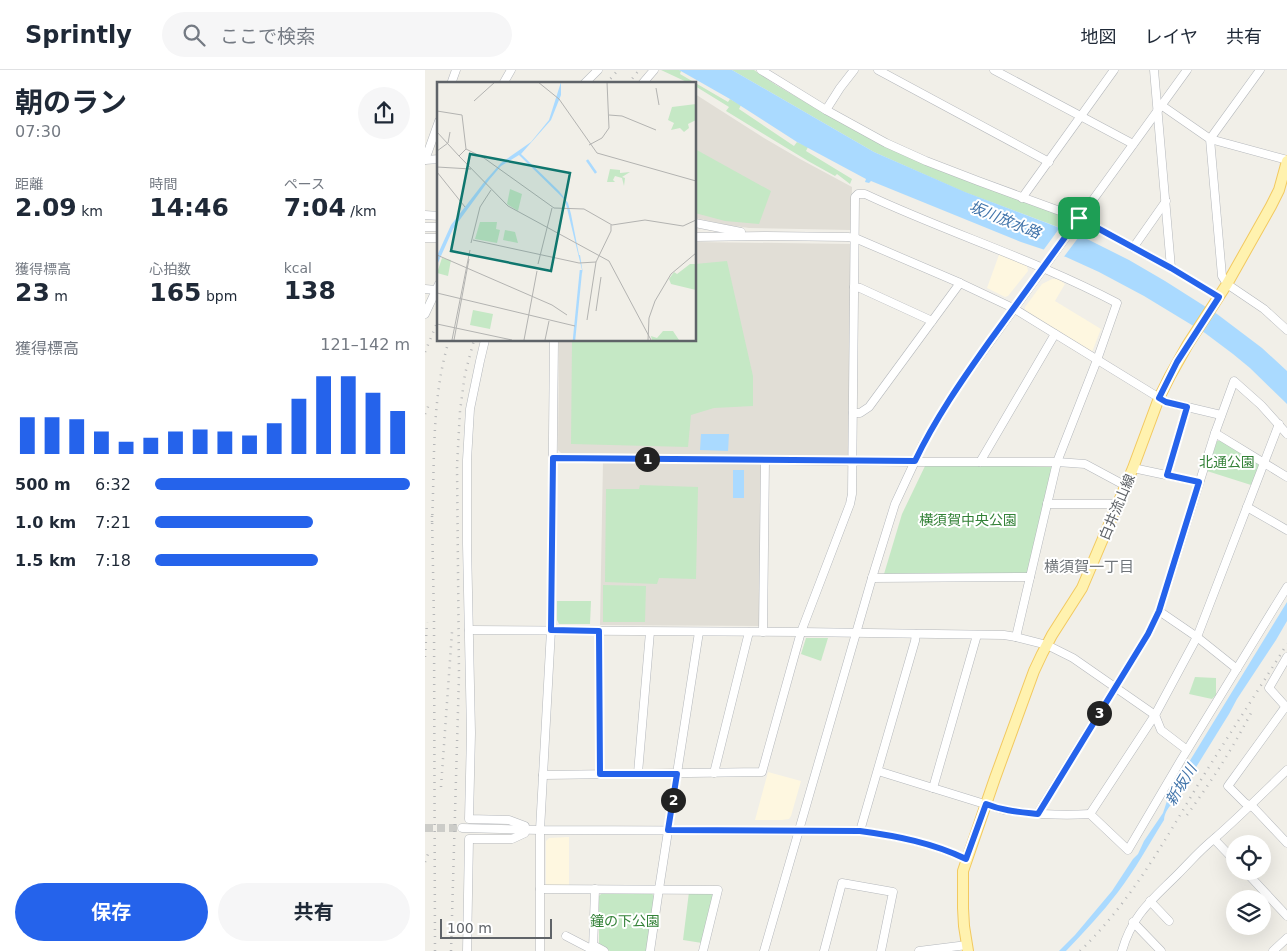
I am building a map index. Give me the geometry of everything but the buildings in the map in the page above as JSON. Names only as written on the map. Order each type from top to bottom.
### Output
[{"type":"main road","name":"白井流山線","points":[[968,948],[964,926],[963,870],[1028,688],[1042,654],[1083,588],[1169,376],[1227,284],[1271,206],[1279,190],[1287,160]]},
{"type":"street","points":[[452,82],[456,70]]},
{"type":"street","points":[[504,82],[511,70]]},
{"type":"street","points":[[586,82],[598,70]]},
{"type":"street","points":[[644,82],[654,70]]},
{"type":"street","points":[[761,70],[826,110],[886,143],[926,161],[1078,220],[1171,268],[1218,298]]},
{"type":"street","points":[[826,110],[854,70]]},
{"type":"street","points":[[878,70],[1049,162]]},
{"type":"street","points":[[994,70],[1133,144]]},
{"type":"street","points":[[1022,198],[1114,70]]},
{"type":"street","points":[[1154,70],[1159,108],[1171,268]]},
{"type":"street","points":[[764,951],[895,504],[923,444],[953,394],[1013,308],[1187,70]]},
{"type":"street","points":[[1260,70],[1210,139],[1221,267],[1222,276],[1227,284],[1264,309],[1287,330]]},
{"type":"street","points":[[1159,108],[1210,139],[1287,160]]},
{"type":"street","points":[[425,160],[437,127]]},
{"type":"street","points":[[543,775],[762,772],[801,632],[850,504],[852,494],[855,196],[858,194],[865,194],[907,214],[1044,267],[1117,303],[1057,462],[1016,637]]},
{"type":"street","points":[[1133,248],[1166,201]]},
{"type":"street","points":[[696,223],[767,236]]},
{"type":"street","points":[[696,238],[767,236],[855,238],[1013,308],[1166,402],[1221,415]]},
{"type":"street","points":[[853,413],[860,413],[869,407],[959,283]]},
{"type":"street","points":[[425,289],[437,287]]},
{"type":"street","points":[[425,314],[437,287]]},
{"type":"street","points":[[854,288],[860,288],[932,321]]},
{"type":"street","points":[[980,462],[1055,334]]},
{"type":"street","points":[[485,341],[474,390],[469,430],[467,505],[471,733],[469,819],[513,820],[525,826],[525,830]]},
{"type":"street","points":[[540,951],[540,830],[551,630],[554,341]]},
{"type":"street","points":[[1038,814],[1148,634],[1159,611],[1215,433],[1234,382],[1261,405],[1287,434]]},
{"type":"street","points":[[1167,475],[1187,407]]},
{"type":"street","points":[[1090,814],[1155,715],[1197,637],[1279,424]]},
{"type":"street","points":[[1215,433],[1287,477]]},
{"type":"street","points":[[553,458],[1057,462],[1085,464],[1125,486]]},
{"type":"street","points":[[763,632],[765,460]]},
{"type":"street","points":[[1133,468],[1199,482]]},
{"type":"street","points":[[1047,504],[1118,504]]},
{"type":"street","points":[[1247,507],[1287,530]]},
{"type":"street","points":[[872,578],[1030,577]]},
{"type":"street","points":[[877,771],[1004,810],[1066,816],[1090,814],[1127,850],[1287,586]]},
{"type":"street","points":[[1159,611],[1197,637],[1237,669]]},
{"type":"street","points":[[469,630],[801,632],[1004,635],[1016,637],[1047,645],[1073,658],[1155,715],[1161,730],[1187,750]]},
{"type":"street","points":[[599,631],[600,774]]},
{"type":"street","points":[[638,773],[650,632]]},
{"type":"street","points":[[650,951],[699,632]]},
{"type":"street","points":[[714,773],[749,632]]},
{"type":"street","points":[[860,831],[916,634]]},
{"type":"street","points":[[933,788],[977,635]]},
{"type":"street","points":[[1287,657],[1269,688],[1286,707],[1228,786],[1245,803],[1254,808],[1287,843]]},
{"type":"street","points":[[1122,951],[1133,922],[1150,901],[1197,853],[1287,770]]},
{"type":"street","points":[[461,828],[525,830],[860,831],[888,834],[914,840],[966,859]]},
{"type":"street","points":[[467,951],[469,839],[512,839],[525,833],[525,830]]},
{"type":"street","points":[[1214,839],[1226,852]]},
{"type":"street","points":[[1253,880],[1287,916]]},
{"type":"street","points":[[824,951],[841,884],[893,892],[881,951]]},
{"type":"street","points":[[540,889],[718,890],[703,951]]},
{"type":"street","points":[[593,949],[595,889]]},
{"type":"street","points":[[1150,901],[1169,921]]},
{"type":"street","points":[[1133,922],[1161,951]]},
{"type":"street","points":[[566,936],[593,949],[604,951]]},
{"type":"street","points":[[1273,951],[1287,938]]},
{"type":"street","points":[[919,951],[968,948]]},
{"type":"shaded area","points":[[696,95],[764,138],[852,187],[851,230],[749,228],[696,218]]},
{"type":"shaded area","points":[[696,242],[851,244],[849,454],[847,456],[561,453],[558,450],[559,341],[696,341]]},
{"type":"shaded area","points":[[1000,252],[1022,261],[1027,266],[1028,271],[1008,296],[1005,297],[987,288]]},
{"type":"shaded area","points":[[1052,279],[1058,279],[1065,284],[1055,301],[1101,329],[1092,352],[1025,311],[1025,307],[1042,284]]},
{"type":"shaded area","points":[[603,461],[759,463],[762,465],[761,626],[600,625]]},
{"type":"shaded area","points":[[768,772],[801,781],[789,819],[755,820]]},
{"type":"shaded area","points":[[569,837],[569,886],[546,886],[546,841],[549,838]]},
{"type":"green space","points":[[661,70],[679,70],[681,71],[680,74],[694,82],[687,82]]},
{"type":"green space","points":[[732,70],[754,70],[829,116],[888,147],[1064,217],[1058,227],[964,192],[874,152]]},
{"type":"green space","points":[[696,83],[728,102],[730,99],[741,105],[739,109],[794,146],[797,142],[808,147],[806,151],[852,179],[850,184],[837,174],[835,176],[808,161],[726,111],[729,107],[696,87]]},
{"type":"green space","points":[[696,150],[771,191],[759,224],[725,221],[696,213]]},
{"type":"green space","points":[[727,261],[753,376],[753,406],[714,408],[691,415],[688,447],[571,444],[572,341],[696,341],[696,264]]},
{"type":"green space","name":"北通公園","points":[[1217,441],[1221,441],[1258,463],[1259,466],[1251,485],[1207,471]]},
{"type":"green space","name":"横須賀中央公園","points":[[925,466],[1052,467],[1029,575],[884,574],[902,514]]},
{"type":"green space","points":[[640,485],[698,487],[696,579],[659,578],[657,584],[605,582],[606,489],[639,489]]},
{"type":"green space","points":[[603,585],[646,586],[645,622],[603,622]]},
{"type":"green space","points":[[557,601],[591,601],[590,624],[559,624],[557,620]]},
{"type":"green space","points":[[806,638],[828,638],[821,661],[801,654]]},
{"type":"green space","points":[[1195,677],[1216,678],[1216,695],[1212,699],[1189,694]]},
{"type":"green space","points":[[689,892],[711,893],[714,899],[702,943],[683,940]]},
{"type":"green space","name":"鐘の下公園","points":[[602,893],[652,893],[654,897],[648,951],[610,951],[599,945],[599,896]]},
{"type":"water","name":"坂川放水路","points":[[679,70],[732,70],[874,152],[965,192],[1081,236],[1129,260],[1217,314],[1262,348],[1287,371],[1287,404],[1233,354],[1205,333],[1144,296],[1066,257],[1021,242],[871,181],[869,183],[865,182],[866,179],[797,142],[730,99]]},
{"type":"water","points":[[701,434],[729,434],[728,451],[700,450]]},
{"type":"water","points":[[733,470],[744,470],[744,498],[733,498]]},
{"type":"water","name":"新坂川","points":[[1287,602],[1287,621],[1177,798],[1168,808],[1164,820],[1130,875],[1106,907],[1066,951],[1059,951],[1112,891],[1138,854],[1144,841],[1163,813],[1172,790]]},
{"type":"pier","points":[[1061,226],[1081,234],[1063,258],[1042,252]]},
{"type":"tunnel","points":[[425,828],[462,828]]},
{"type":"railway","points":[[608,82],[618,70]]},
{"type":"railway","points":[[630,82],[639,70]]},
{"type":"railway","points":[[425,352],[437,323]]},
{"type":"railway","points":[[432,522],[434,453],[439,385],[449,341]]},
{"type":"railway","points":[[451,951],[459,675],[457,466],[460,411],[465,374],[474,341]]},
{"type":"railway","points":[[425,414],[430,402]]},
{"type":"railway","points":[[432,516],[435,951]]},
{"type":"railway","points":[[425,657],[427,622]]},
{"type":"railway","points":[[441,787],[452,632]]},
{"type":"railway","points":[[1080,951],[1115,913],[1145,871],[1287,644]]},
{"type":"railway","points":[[1187,815],[1205,790],[1252,711]]},
{"type":"railway","points":[[425,862],[428,854]]},
{"type":"district","name":"横須賀一丁目","points":[[1089,567]]},
{"type":"route","points":[[1079,218],[1171,268],[1219,297],[1177,362],[1159,398],[1166,402],[1187,407],[1167,475],[1199,482],[1159,611],[1148,634],[1038,814],[1004,810],[986,804],[966,859],[930,844],[888,834],[860,831],[668,830],[677,774],[600,774],[599,631],[551,630],[553,458],[915,461],[937,419],[969,370],[1079,218]]}]
